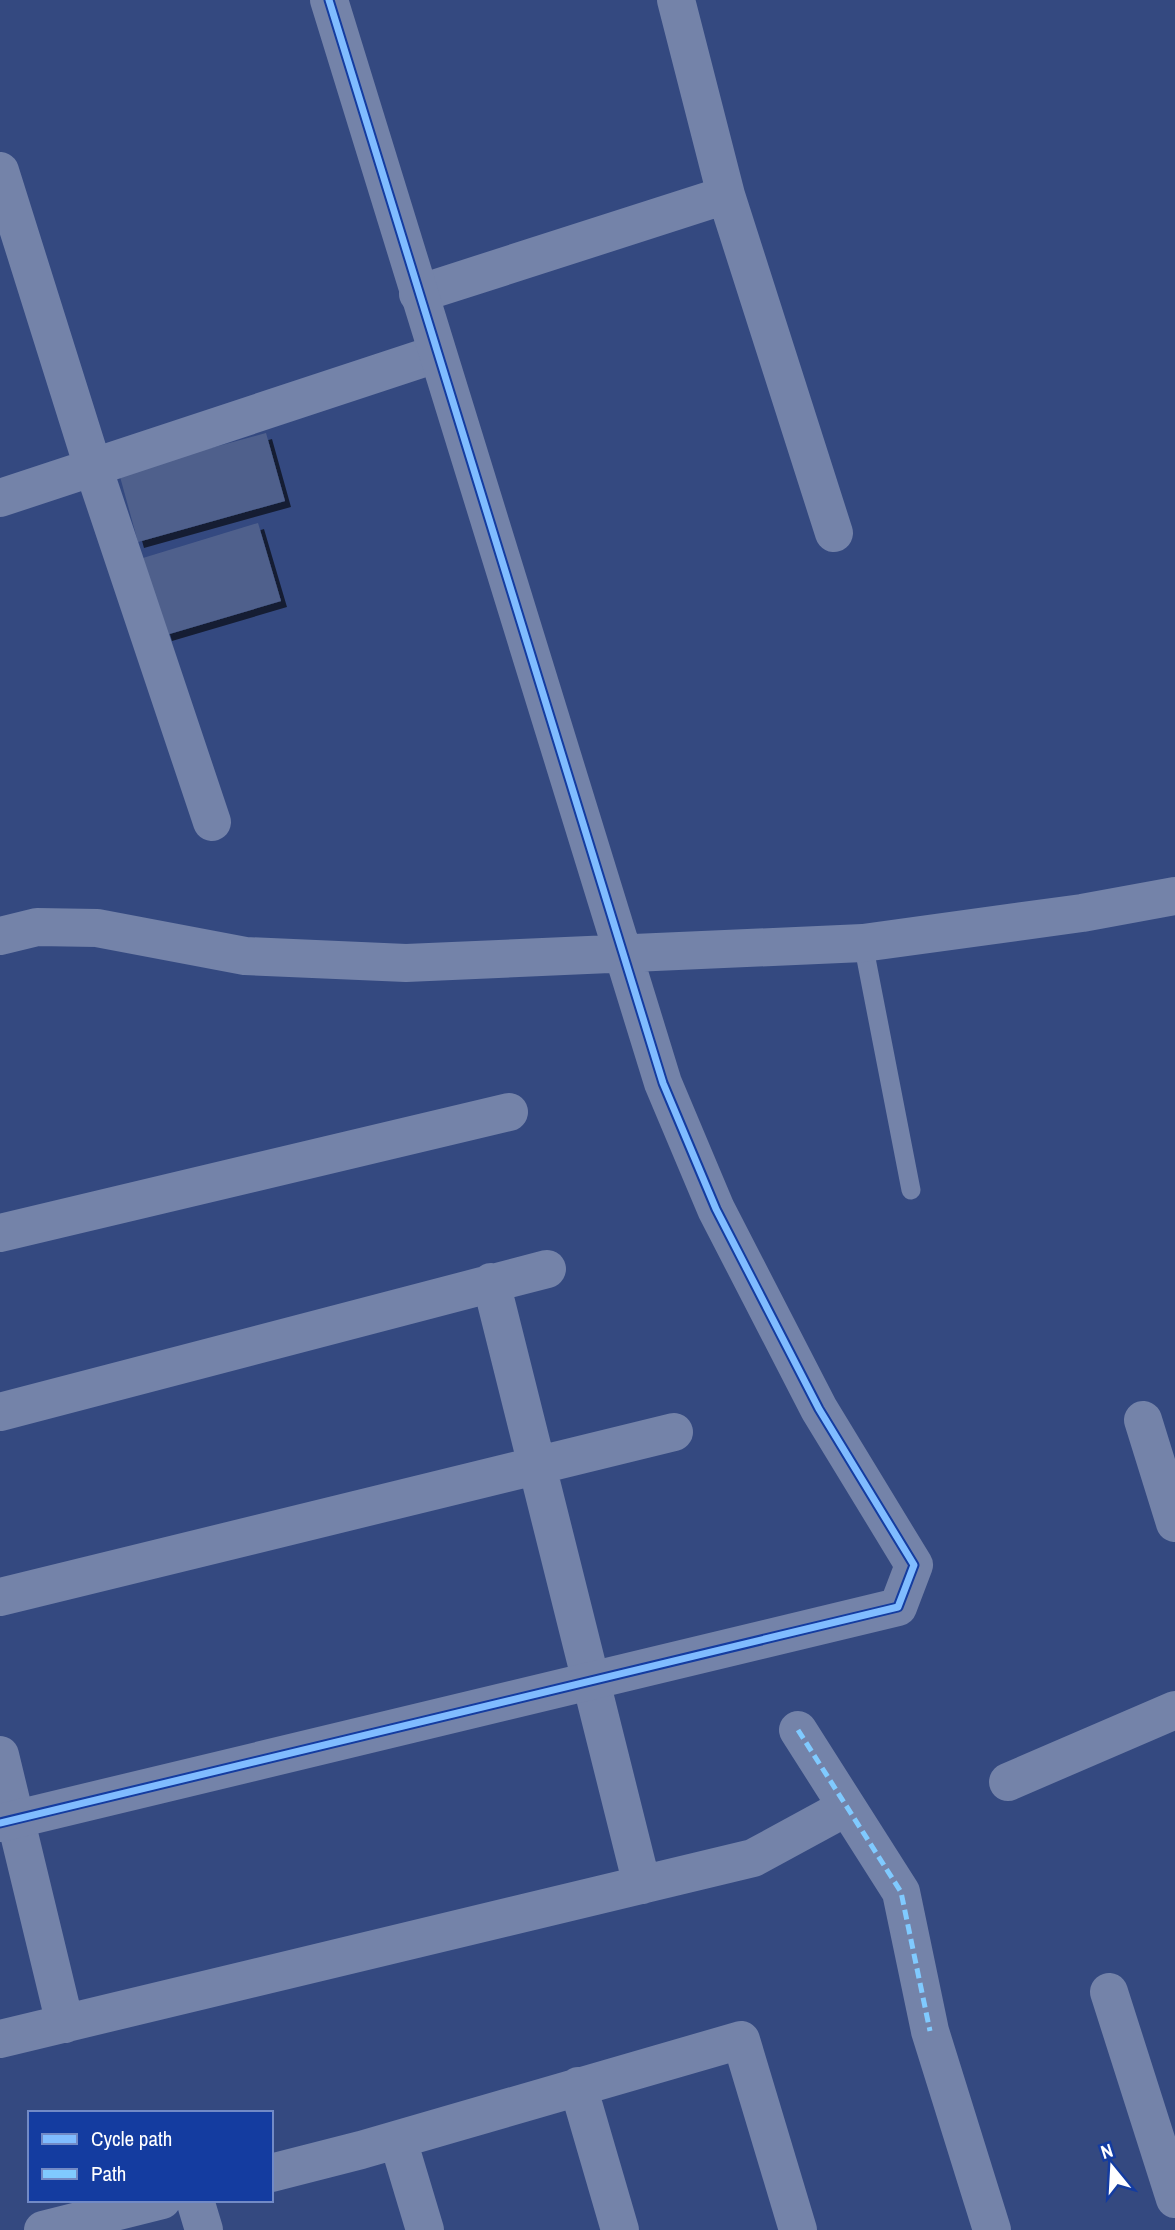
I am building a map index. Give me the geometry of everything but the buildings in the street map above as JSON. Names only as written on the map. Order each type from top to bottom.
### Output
[{"type":"street","points":[[8,1821],[898,1607],[914,1565],[819,1409],[716,1209],[663,1083],[329,0]]},
{"type":"street","points":[[676,0],[726,195],[834,533]]},
{"type":"street","points":[[0,171],[93,467],[212,822]]},
{"type":"street","points":[[418,294],[726,195]]},
{"type":"street","points":[[0,498],[436,354]]},
{"type":"street","points":[[0,936],[37,927],[97,928],[245,956],[406,963],[622,956],[863,943],[1082,913],[1175,896]]},
{"type":"street","points":[[0,1233],[509,1112]]},
{"type":"street","points":[[0,1412],[547,1269]]},
{"type":"street","points":[[491,1282],[642,1885]]},
{"type":"street","points":[[1143,1420],[1175,1523]]},
{"type":"street","points":[[0,1597],[674,1432]]},
{"type":"street","points":[[1008,1782],[1175,1710]]},
{"type":"street","points":[[798,1730],[845,1808],[901,1892],[930,2031],[992,2230]]},
{"type":"street","points":[[0,1755],[8,1821],[65,2024]]},
{"type":"street","points":[[0,2039],[753,1858],[845,1808]]},
{"type":"street","points":[[1109,1992],[1175,2199]]},
{"type":"street","points":[[273,2172],[398,2140],[741,2040],[798,2230]]},
{"type":"street","points":[[578,2086],[620,2230]]},
{"type":"street","points":[[398,2140],[425,2230]]},
{"type":"street","points":[[43,2230],[154,2202]]},
{"type":"street","points":[[196,2202],[204,2230]]},
{"type":"lane","points":[[863,943],[911,1190]]},
{"type":"marked path","points":[[798,1730],[901,1892],[930,2031]]},
{"type":"cycle path","points":[[0,1823],[898,1607],[914,1565],[819,1409],[716,1209],[663,1083],[329,0]]}]
